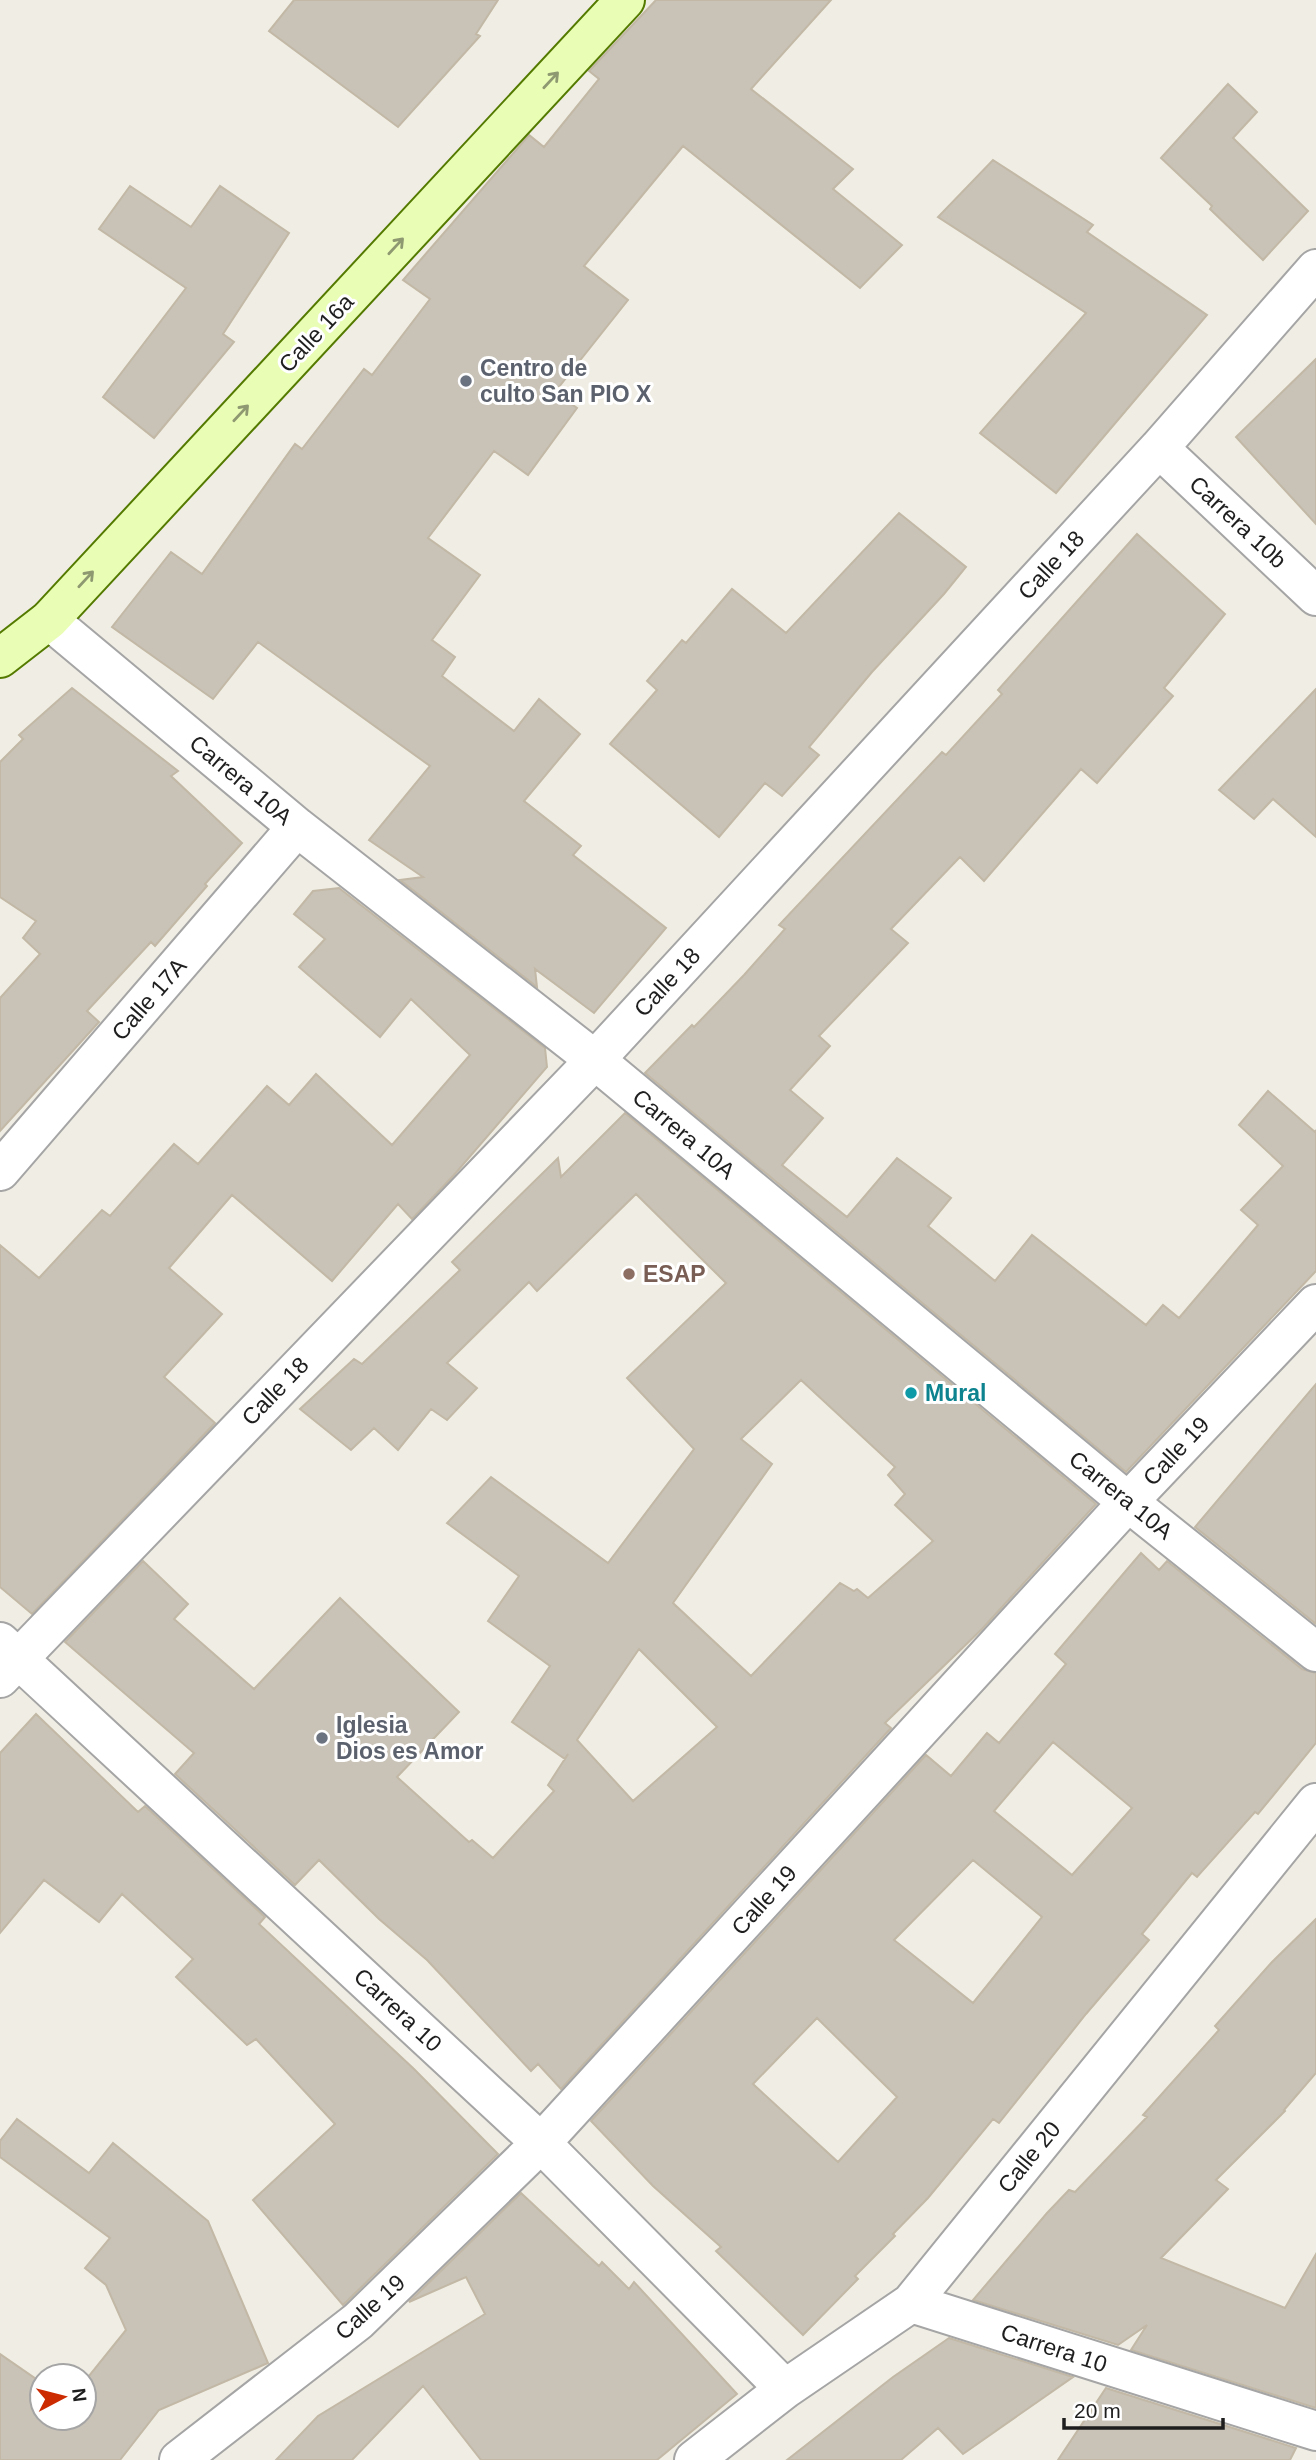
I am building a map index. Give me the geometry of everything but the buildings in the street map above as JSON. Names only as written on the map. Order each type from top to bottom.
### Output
[{"type":"main road","name":"Calle 16a","points":[[0,658],[48,620],[625,0]]},
{"type":"street","name":"Calle 18","points":[[6,1659],[595,1060],[1159,448],[1316,269]]},
{"type":"street","name":"Carrera 10b","points":[[1159,448],[1316,596]]},
{"type":"street","name":"Carrera 10A","points":[[48,620],[297,827],[595,1060],[1128,1502],[1316,1652]]},
{"type":"street","name":"Calle 17A","points":[[0,1171],[297,827]]},
{"type":"street","name":"Calle 19","points":[[179,2460],[358,2321],[541,2143],[1128,1502],[1316,1304]]},
{"type":"street","name":"Carrera 10","points":[[6,1659],[541,2143],[785,2389]]},
{"type":"street","name":"Calle 20","points":[[694,2460],[785,2389],[911,2303],[1316,1803]]},
{"type":"street","name":"Carrera 10","points":[[911,2303],[1316,2431]]},
{"type":"place","name":"Centro de culto San PIO X","points":[[466,381]]},
{"type":"place","name":"ESAP","points":[[629,1274]]},
{"type":"place","name":"Mural","points":[[911,1393]]},
{"type":"place","name":"Iglesia Dios es Amor","points":[[322,1738]]}]
